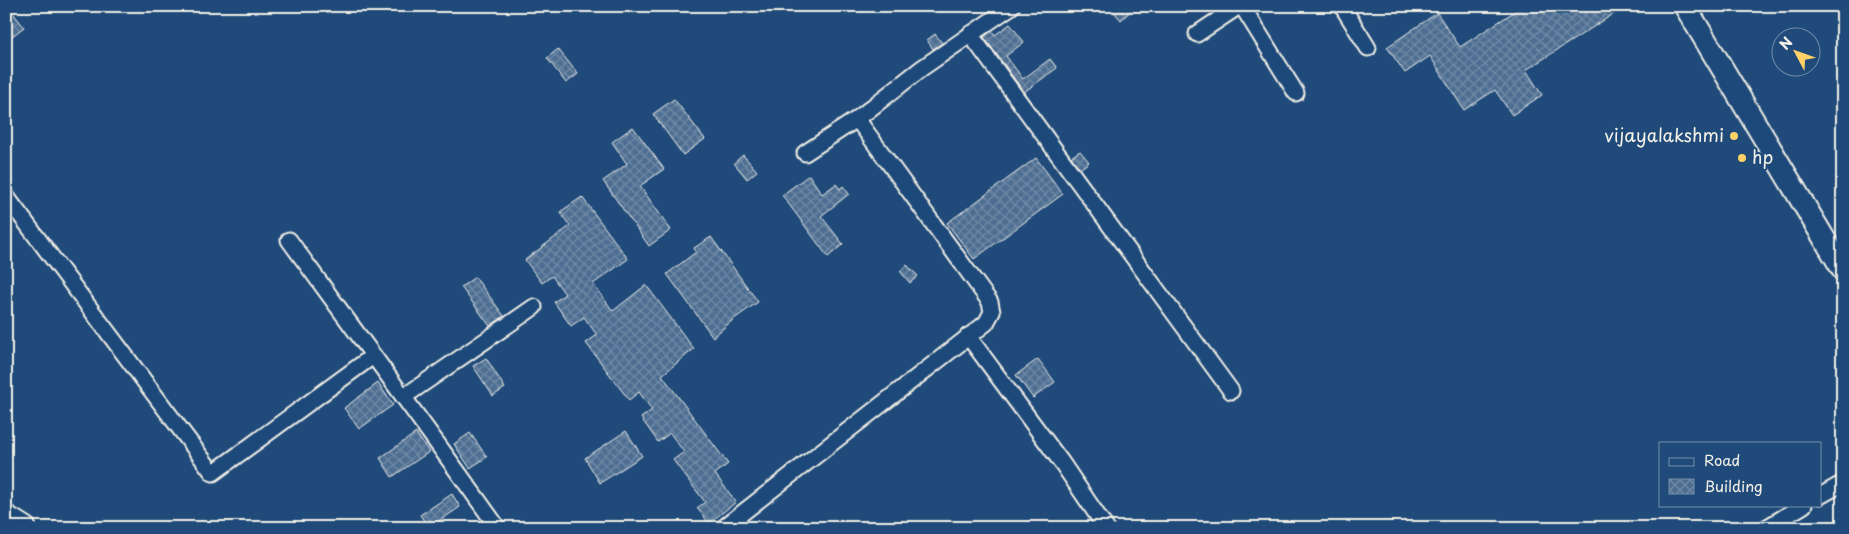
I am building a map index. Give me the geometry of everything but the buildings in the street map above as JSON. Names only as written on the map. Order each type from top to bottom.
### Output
[{"type":"main road","points":[[1685,6],[1843,270]]},
{"type":"main road","points":[[6,516],[25,528]]},
{"type":"street","points":[[805,153],[857,119],[922,68],[1012,6]]},
{"type":"street","points":[[1197,34],[1241,6],[1296,93]]},
{"type":"street","points":[[1342,6],[1368,48]]},
{"type":"street","points":[[970,34],[1231,390]]},
{"type":"street","points":[[723,528],[968,336],[990,318],[992,312],[990,302],[857,119]]},
{"type":"street","points":[[6,196],[213,473],[373,356]]},
{"type":"street","points":[[289,240],[373,356],[405,396],[498,528]]},
{"type":"street","points":[[405,396],[534,307]]},
{"type":"street","points":[[968,336],[1062,463],[1106,528]]},
{"type":"street","points":[[1822,495],[1843,483]]},
{"type":"street","points":[[1766,528],[1802,506]]},
{"type":"place","name":"vijayalakshmi","points":[[1734,136]]},
{"type":"place","name":"hp","points":[[1742,158]]}]
